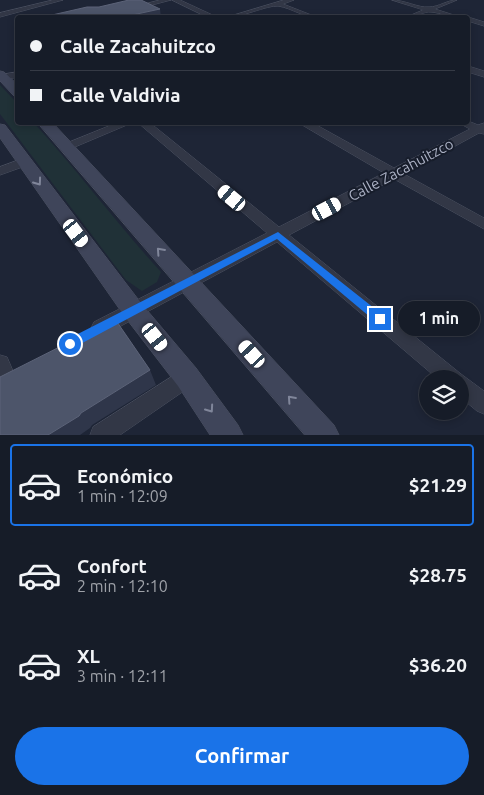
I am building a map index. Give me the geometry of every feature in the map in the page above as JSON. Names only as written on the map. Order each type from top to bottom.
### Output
[{"type":"main road","points":[[1,77],[15,90]]},
{"type":"main road","points":[[47,125],[324,435]]},
{"type":"main road","points":[[0,128],[133,310],[187,377],[228,435]]},
{"type":"street","points":[[0,15],[60,0]]},
{"type":"street","points":[[124,10],[168,0]]},
{"type":"street","points":[[175,0],[209,15]]},
{"type":"street","points":[[265,0],[308,15]]},
{"type":"street","points":[[238,15],[291,0]]},
{"type":"street","points":[[395,0],[450,15]]},
{"type":"street","points":[[414,15],[454,0]]},
{"type":"street","points":[[470,20],[484,24]]},
{"type":"street","points":[[470,70],[484,74]]},
{"type":"street","points":[[1,77],[15,75]]},
{"type":"street","points":[[66,147],[121,125]]},
{"type":"street","points":[[146,125],[442,370]]},
{"type":"street","points":[[307,125],[484,224]]},
{"type":"street","points":[[470,125],[482,129]]},
{"type":"street","name":"Calle Zacahuitzco","points":[[91,333],[482,129]]},
{"type":"street","points":[[0,171],[24,162]]},
{"type":"street","points":[[101,435],[187,377]]},
{"type":"street","points":[[469,392],[484,404]]},
{"type":"shaded area","points":[[0,85],[15,101],[15,125],[36,125],[161,272],[157,282],[142,291],[126,280],[0,114]]},
{"type":"building","points":[[129,0],[141,0],[160,9],[132,15],[52,15],[87,7],[99,7]]},
{"type":"building","points":[[115,319],[150,370],[48,435],[0,435],[0,377]]},
{"type":"route","points":[[70,344],[278,235],[380,319]]}]
